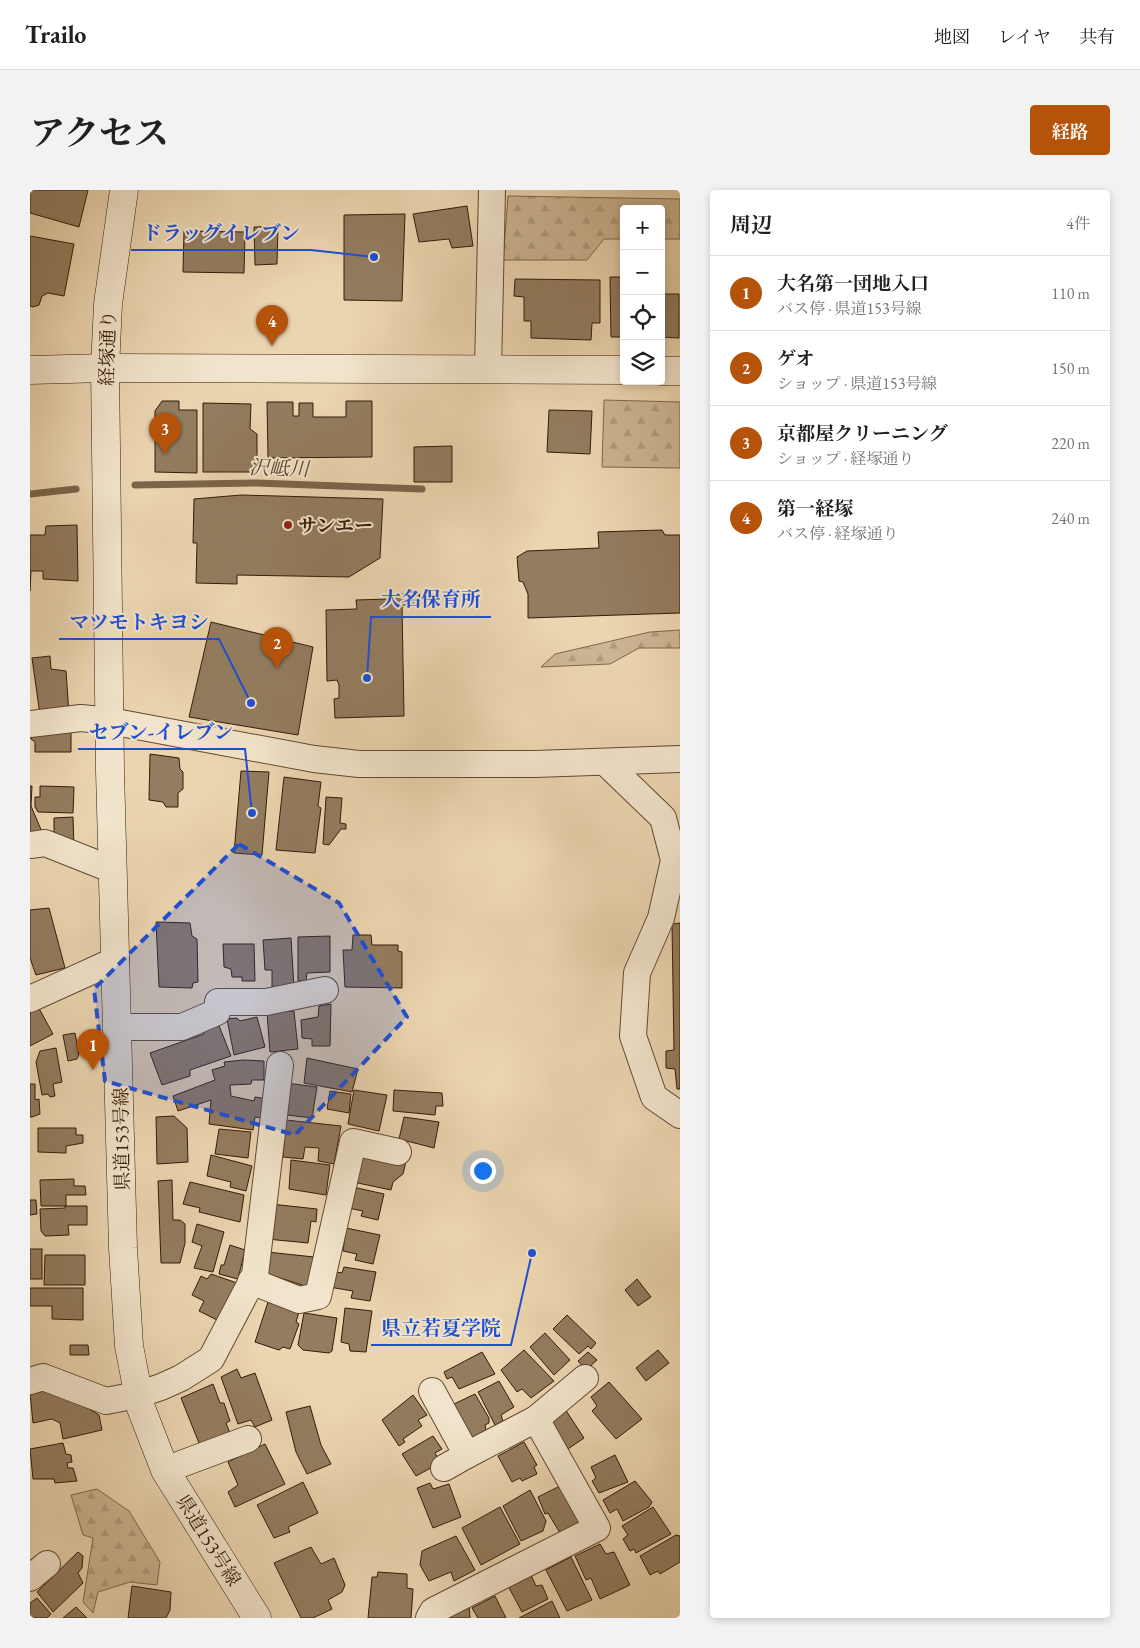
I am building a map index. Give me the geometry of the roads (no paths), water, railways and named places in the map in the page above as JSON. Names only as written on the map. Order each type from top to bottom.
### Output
[{"type":"main road","name":"経塚通り","points":[[106,507],[105,368],[108,304],[124,190]]},
{"type":"main road","points":[[30,370],[105,368],[620,370]]},
{"type":"main road","points":[[665,370],[680,371]]},
{"type":"main road","name":"県道153号線","points":[[106,507],[113,870],[125,1309],[128,1346],[137,1394],[145,1422],[165,1470],[257,1618]]},
{"type":"street","points":[[488,369],[492,190]]},
{"type":"street","points":[[30,724],[82,718],[110,721],[314,759],[359,764],[605,762],[680,759]]},
{"type":"street","points":[[605,762],[663,818],[674,860],[661,918],[637,973],[633,1036],[654,1097],[680,1115]]},
{"type":"street","points":[[30,845],[45,844],[113,870]]},
{"type":"street","points":[[30,999],[116,960]]},
{"type":"street","points":[[118,1027],[182,1027],[217,1012],[220,991],[266,1002],[313,999]]},
{"type":"street","points":[[30,1381],[43,1377],[106,1401],[137,1394],[181,1378],[211,1359],[252,1282],[256,1266],[280,1065]]},
{"type":"street","points":[[252,1282],[299,1300],[318,1296],[353,1142],[398,1152]]},
{"type":"street","points":[[444,1468],[536,1420],[585,1378]]},
{"type":"street","points":[[432,1391],[467,1455]]},
{"type":"street","points":[[429,1618],[433,1610],[596,1528],[536,1420]]},
{"type":"street","points":[[165,1470],[248,1438]]},
{"type":"waterway","name":"沢岻川","points":[[135,485],[256,483],[422,489]]},
{"type":"waterway","name":"沢岻川","points":[[30,494],[76,489]]},
{"type":"place","name":"ドラッグイレブン","points":[[374,257]]},
{"type":"place","name":"第一経塚","points":[[272,346]]},
{"type":"place","name":"京都屋クリーニング","points":[[165,454]]},
{"type":"place","name":"サンエー","points":[[288,525]]},
{"type":"place","name":"ゲオ","points":[[277,668]]},
{"type":"place","name":"大名保育所","points":[[367,678]]},
{"type":"place","name":"マツモトキヨシ","points":[[251,703]]},
{"type":"place","name":"セブン-イレブン","points":[[252,813]]},
{"type":"place","name":"大名第一団地入口","points":[[93,1070]]},
{"type":"place","name":"県立若夏学院","points":[[532,1253]]}]
